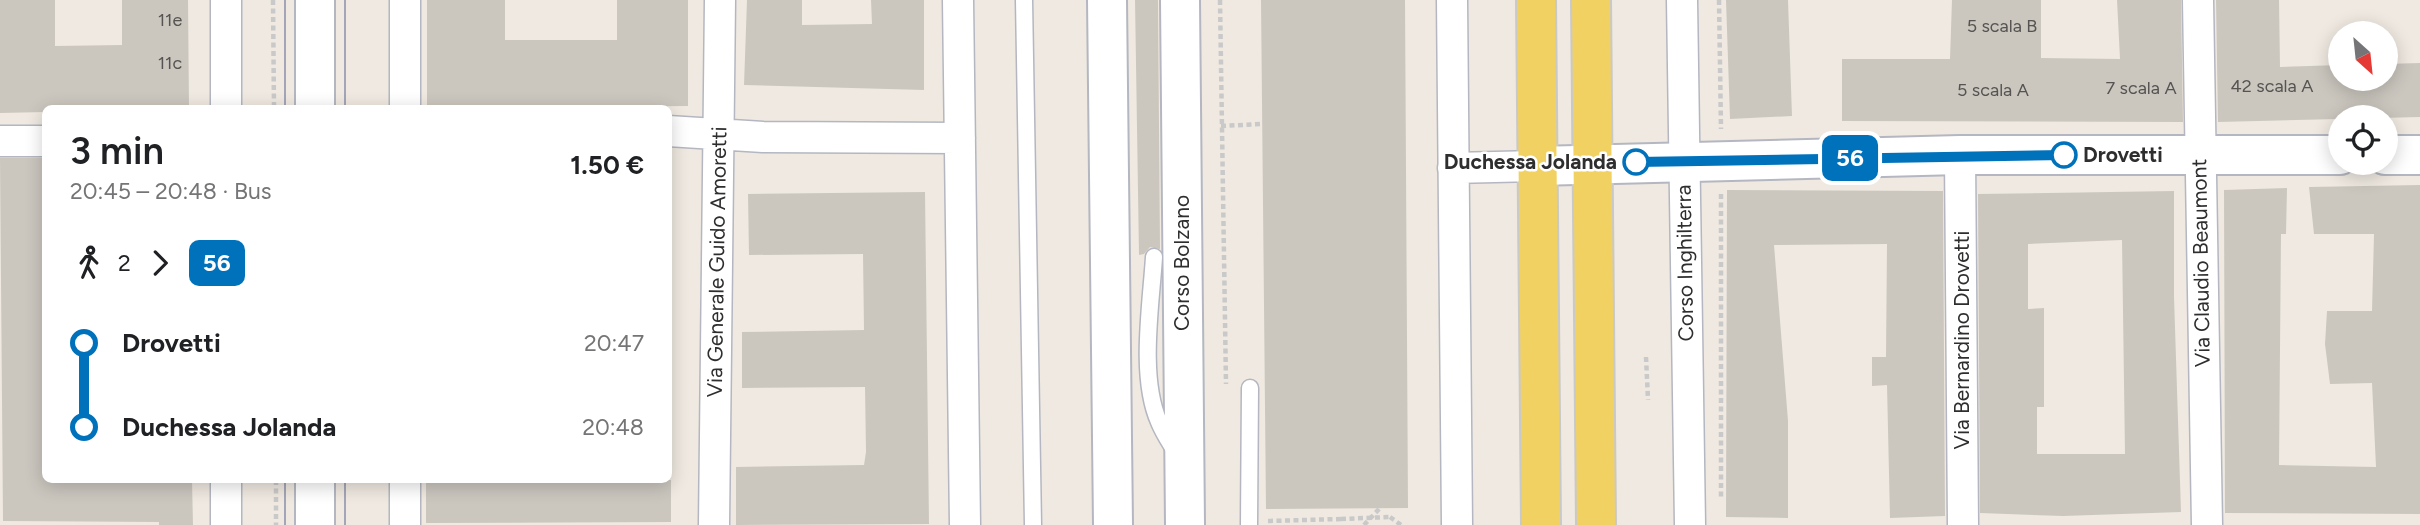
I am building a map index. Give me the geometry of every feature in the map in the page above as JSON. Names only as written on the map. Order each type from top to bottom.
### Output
[{"type":"main road","points":[[1536,0],[1537,520]]},
{"type":"main road","points":[[1591,0],[1596,525]]},
{"type":"street","points":[[226,0],[226,105]]},
{"type":"street","points":[[315,0],[315,105]]},
{"type":"street","points":[[405,0],[405,105]]},
{"type":"street","name":"Via Generale Guido Amoretti","points":[[714,525],[720,0]]},
{"type":"street","points":[[958,0],[965,525]]},
{"type":"street","points":[[1107,0],[1113,525]]},
{"type":"street","name":"Corso Bolzano","points":[[1180,0],[1185,525]]},
{"type":"street","points":[[1452,0],[1457,525]]},
{"type":"street","name":"Corso Inghilterra","points":[[1682,0],[1702,161],[1690,525]]},
{"type":"street","name":"Via Claudio Beaumont","points":[[2198,0],[2207,525]]},
{"type":"street","points":[[672,131],[763,137],[960,138]]},
{"type":"street","points":[[0,141],[42,141]]},
{"type":"street","points":[[1453,168],[1960,155],[2328,155]]},
{"type":"street","name":"Via Bernardino Drovetti","points":[[1960,155],[1963,525]]},
{"type":"street","points":[[2398,155],[2420,155]]},
{"type":"street","points":[[226,483],[226,525]]},
{"type":"street","points":[[315,483],[315,525]]},
{"type":"street","points":[[405,483],[405,525]]},
{"type":"lane","points":[[1024,0],[1033,525]]},
{"type":"lane","points":[[1154,257],[1149,337],[1152,396],[1158,420],[1183,465]]},
{"type":"lane","points":[[1250,388],[1250,523]]},
{"type":"path","points":[[273,0],[274,105]]},
{"type":"path","points":[[1220,0],[1226,384]]},
{"type":"path","points":[[1719,0],[1702,161],[1723,465],[1720,511]]},
{"type":"path","points":[[1221,125],[1262,124]]},
{"type":"path","points":[[1646,357],[1647,400]]},
{"type":"path","points":[[276,483],[276,525]]},
{"type":"path","points":[[1364,525],[1380,508]]},
{"type":"path","points":[[1250,523],[1390,517],[1401,525]]},
{"type":"building","points":[[0,0],[55,0],[55,46],[122,45],[122,0],[188,0],[189,105],[42,105],[42,112],[0,113]]},
{"type":"building","points":[[427,0],[505,0],[505,40],[617,40],[617,0],[688,0],[688,106],[427,105]]},
{"type":"building","points":[[747,0],[802,0],[802,25],[872,24],[871,0],[924,0],[924,90],[744,85]]},
{"type":"building","points":[[1135,0],[1158,0],[1160,249],[1150,247],[1144,254],[1139,255]]},
{"type":"building","points":[[1261,0],[1405,0],[1408,508],[1266,509]]},
{"type":"building","points":[[1726,0],[1788,0],[1792,116],[1730,119]]},
{"type":"building","points":[[1952,0],[2041,0],[2041,58],[2120,59],[2117,0],[2181,0],[2183,122],[1842,121],[1842,59],[1950,59]]},
{"type":"building","points":[[2216,0],[2279,0],[2280,67],[2328,65],[2328,91],[2398,91],[2398,64],[2420,63],[2420,117],[2398,118],[2398,105],[2328,105],[2328,119],[2218,122]]},
{"type":"building","points":[[0,158],[42,158],[42,483],[192,483],[193,525],[159,525],[159,522],[3,521]]},
{"type":"building","points":[[2420,185],[2420,514],[2225,513],[2224,190],[2287,188],[2286,234],[2281,234],[2279,465],[2376,467],[2372,383],[2330,384],[2325,344],[2327,311],[2372,311],[2374,234],[2314,234],[2309,187]]},
{"type":"building","points":[[1727,190],[1943,191],[1945,516],[1890,518],[1887,385],[1872,386],[1872,357],[1886,357],[1887,244],[1774,245],[1788,421],[1788,518],[1726,517]]},
{"type":"building","points":[[2174,191],[2174,297],[2181,512],[2063,516],[1980,513],[1978,194]],"holes":[[[2122,240],[2125,454],[2037,454],[2037,407],[2044,407],[2044,308],[2028,309],[2028,244]]]},
{"type":"building","points":[[925,192],[929,524],[736,525],[736,467],[864,465],[866,452],[865,387],[742,388],[742,332],[864,330],[863,254],[749,255],[748,194]]},
{"type":"building","points":[[426,483],[671,483],[671,522],[426,523]]},
{"type":"tram line","points":[[285,0],[285,105]]},
{"type":"tram line","points":[[345,0],[345,105]]},
{"type":"tram line","points":[[285,483],[285,525]]},
{"type":"tram line","points":[[345,483],[345,525]]},
{"type":"bus line","name":"56","points":[[1636,162],[2064,155]]},
{"type":"place","name":"Drovetti","points":[[2064,155]]},
{"type":"place","name":"Duchessa Jolanda","points":[[1636,162]]}]
